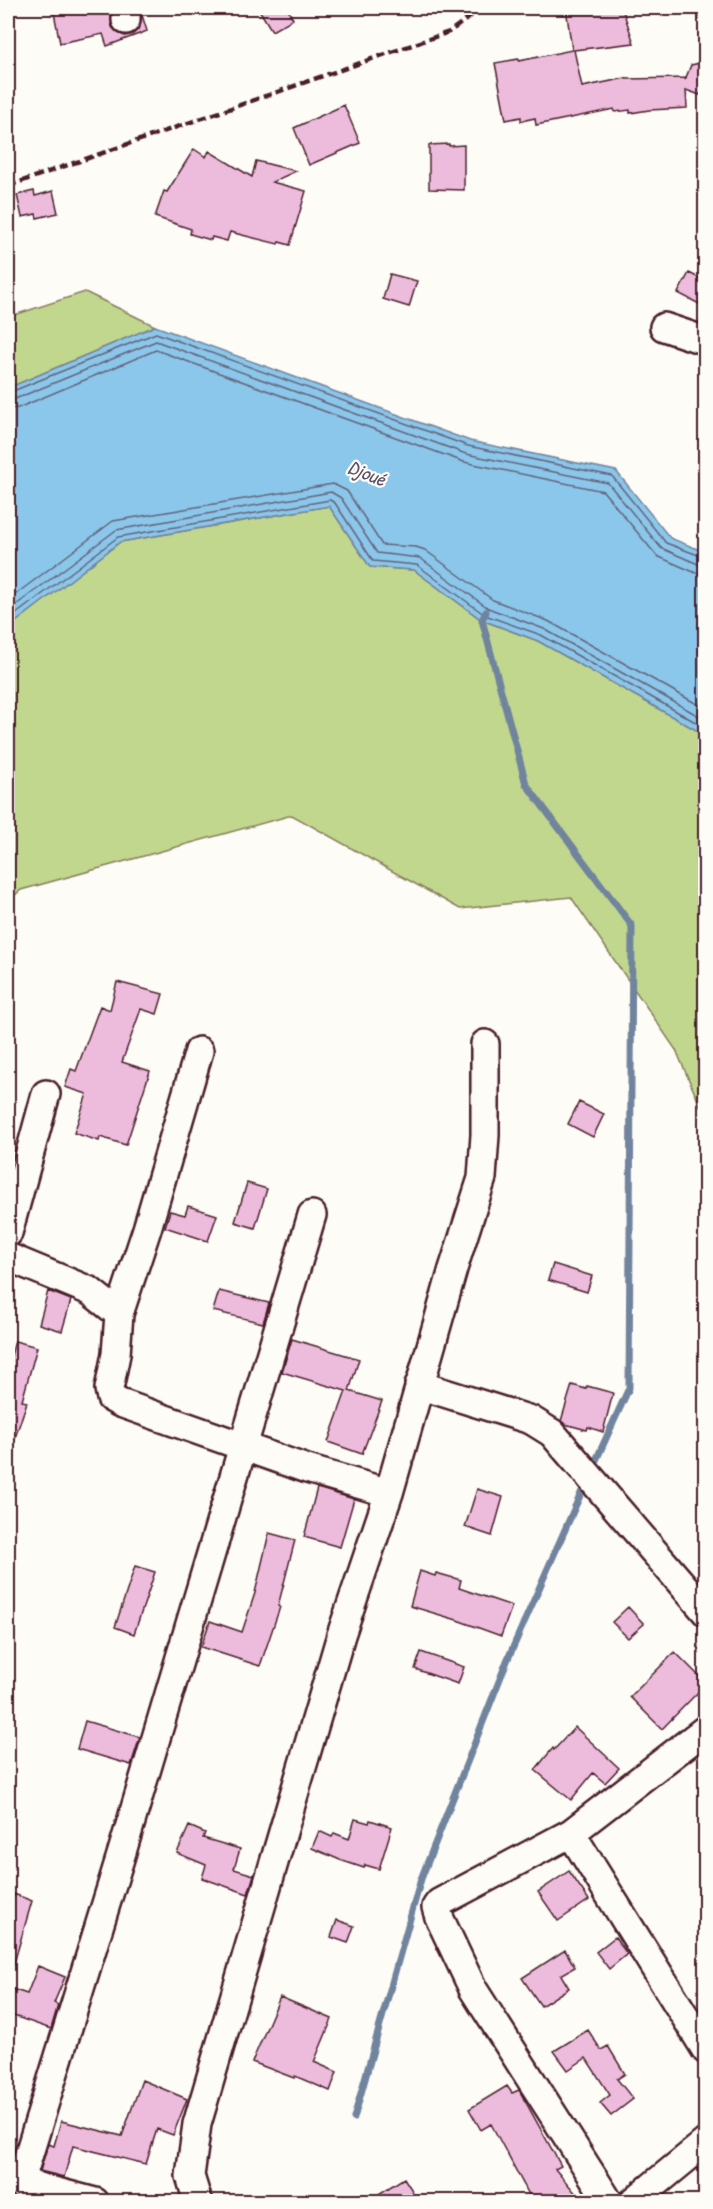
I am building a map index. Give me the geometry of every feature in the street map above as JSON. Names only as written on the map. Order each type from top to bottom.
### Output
[{"type":"street","points":[[664,327],[705,341]]},
{"type":"street","points":[[198,2202],[189,2176],[197,2124],[341,1635],[389,1493],[419,1385],[482,1178],[485,1135],[485,1044]]},
{"type":"street","points":[[199,1051],[147,1229],[119,1314],[116,1354],[108,1389],[111,1398],[307,1469],[389,1493]]},
{"type":"street","points":[[8,1233],[46,1094]]},
{"type":"street","points":[[95,2202],[14,2181],[119,1863],[312,1215]]},
{"type":"street","points":[[8,1257],[90,1291],[119,1314]]},
{"type":"street","points":[[419,1385],[531,1420],[552,1433],[705,1612]]},
{"type":"street","points":[[609,2202],[473,1989],[436,1912],[439,1903],[572,1833],[704,1736]]},
{"type":"street","points":[[572,1833],[705,2050]]},
{"type":"street","points":[[633,2202],[705,2142]]},
{"type":"green space","points":[[85,292],[155,326],[8,388],[8,317]]},
{"type":"green space","points":[[329,506],[370,567],[414,570],[482,620],[538,641],[705,735],[705,1117],[676,1050],[571,897],[460,909],[292,815],[21,890],[8,901],[8,628],[120,542]]},
{"type":"water","name":"Djoué","points":[[155,326],[470,441],[616,471],[670,538],[705,552],[705,735],[538,641],[482,620],[414,570],[370,567],[329,506],[120,542],[8,628],[8,388]]},
{"type":"building","points":[[53,8],[110,8],[112,27],[125,36],[133,34],[139,28],[142,15],[147,31],[107,46],[103,34],[60,43]]},
{"type":"building","points":[[258,8],[287,8],[293,19],[272,31]]},
{"type":"building","points":[[566,8],[622,8],[634,43],[574,50],[582,87],[626,78],[685,78],[685,80],[691,65],[705,62],[705,92],[702,91],[700,95],[686,90],[687,108],[630,113],[630,110],[615,112],[614,109],[536,125],[535,118],[521,121],[521,117],[506,120],[495,63],[519,59],[519,61],[572,50]]},
{"type":"building","points":[[344,105],[360,143],[309,165],[294,128]]},
{"type":"building","points":[[449,144],[449,146],[464,145],[464,190],[429,189],[429,145]]},
{"type":"building","points":[[194,149],[206,157],[209,151],[252,177],[256,161],[296,171],[272,182],[306,191],[290,245],[230,232],[227,241],[212,237],[211,240],[190,234],[191,229],[155,217],[164,191],[167,192]]},
{"type":"building","points":[[34,191],[35,196],[53,191],[58,213],[37,218],[36,214],[22,217],[17,195]]},
{"type":"building","points":[[689,273],[705,281],[705,307],[678,293]]},
{"type":"building","points":[[390,274],[417,281],[409,307],[383,299]]},
{"type":"building","points":[[117,982],[163,994],[157,1014],[141,1009],[122,1062],[150,1071],[126,1145],[100,1137],[99,1141],[74,1133],[87,1094],[65,1087],[71,1069],[76,1071],[100,1006],[110,1010]]},
{"type":"building","points":[[579,1102],[604,1114],[593,1137],[568,1124]]},
{"type":"building","points":[[247,1183],[267,1189],[255,1228],[235,1222]]},
{"type":"building","points":[[188,1206],[217,1215],[208,1241],[165,1227],[170,1211],[185,1215]]},
{"type":"building","points":[[553,1264],[592,1276],[587,1292],[548,1280]]},
{"type":"building","points":[[48,1291],[71,1300],[62,1331],[39,1324]]},
{"type":"building","points":[[219,1291],[269,1303],[263,1323],[213,1311]]},
{"type":"building","points":[[292,1339],[359,1359],[349,1391],[382,1401],[362,1454],[328,1442],[346,1391],[282,1372]]},
{"type":"building","points":[[15,1341],[37,1347],[22,1401],[27,1402],[11,1450],[8,1450],[8,1366]]},
{"type":"building","points":[[572,1385],[586,1389],[587,1386],[613,1393],[603,1432],[588,1427],[587,1430],[561,1421]]},
{"type":"building","points":[[317,1488],[354,1499],[340,1547],[304,1537]]},
{"type":"building","points":[[477,1489],[503,1497],[492,1536],[465,1527]]},
{"type":"building","points":[[269,1533],[295,1540],[278,1606],[280,1607],[260,1666],[201,1647],[210,1621],[242,1632],[255,1593]]},
{"type":"building","points":[[135,1566],[155,1572],[134,1634],[115,1627]]},
{"type":"building","points":[[420,1571],[461,1580],[459,1588],[512,1606],[501,1636],[410,1606]]},
{"type":"building","points":[[628,1607],[644,1624],[628,1638],[612,1622]]},
{"type":"building","points":[[421,1652],[464,1667],[458,1684],[415,1669]]},
{"type":"building","points":[[675,1652],[705,1682],[705,1685],[662,1729],[630,1697]]},
{"type":"building","points":[[85,1721],[140,1737],[131,1765],[77,1749]]},
{"type":"building","points":[[575,1727],[619,1768],[605,1783],[593,1773],[571,1800],[535,1770],[553,1748],[554,1750]]},
{"type":"building","points":[[355,1819],[369,1823],[370,1820],[392,1827],[379,1869],[365,1865],[364,1868],[312,1848],[319,1831],[332,1837],[334,1833],[349,1839]]},
{"type":"building","points":[[189,1826],[205,1833],[203,1838],[240,1849],[234,1869],[254,1875],[248,1894],[202,1878],[206,1865],[177,1853]]},
{"type":"building","points":[[569,1871],[589,1900],[558,1921],[538,1892]]},
{"type":"building","points":[[14,1894],[32,1901],[12,1970],[8,1969],[8,1921]]},
{"type":"building","points":[[337,1920],[354,1926],[348,1943],[331,1937]]},
{"type":"building","points":[[615,1937],[627,1954],[609,1969],[596,1952]]},
{"type":"building","points":[[565,1950],[575,1967],[561,1975],[569,1988],[541,2006],[522,1978]]},
{"type":"building","points":[[38,1966],[65,1977],[54,2003],[58,2005],[51,2029],[8,2014],[8,2001],[12,1989],[27,1994]]},
{"type":"building","points":[[280,1997],[332,2019],[314,2062],[337,2072],[330,2091],[295,2076],[294,2078],[252,2062]]},
{"type":"building","points":[[588,2030],[601,2050],[608,2046],[625,2074],[617,2079],[633,2099],[611,2116],[600,2103],[610,2095],[586,2058],[568,2070],[554,2051]]},
{"type":"building","points":[[142,2080],[187,2099],[173,2135],[157,2129],[146,2164],[73,2146],[64,2177],[40,2171],[48,2144],[54,2146],[61,2121],[122,2136]]},
{"type":"building","points":[[507,2086],[512,2093],[519,2090],[561,2166],[555,2169],[583,2202],[533,2202],[491,2124],[481,2130],[469,2109]]},
{"type":"building","points":[[404,2178],[413,2192],[398,2202],[366,2202]]},
{"type":"waterway","points":[[486,612],[482,620],[526,784],[632,926],[629,1388],[592,1469]]},
{"type":"waterway","points":[[354,2118],[421,1879],[507,1661],[586,1482]]},
{"type":"railway","points":[[8,186],[449,32],[482,8]]}]
